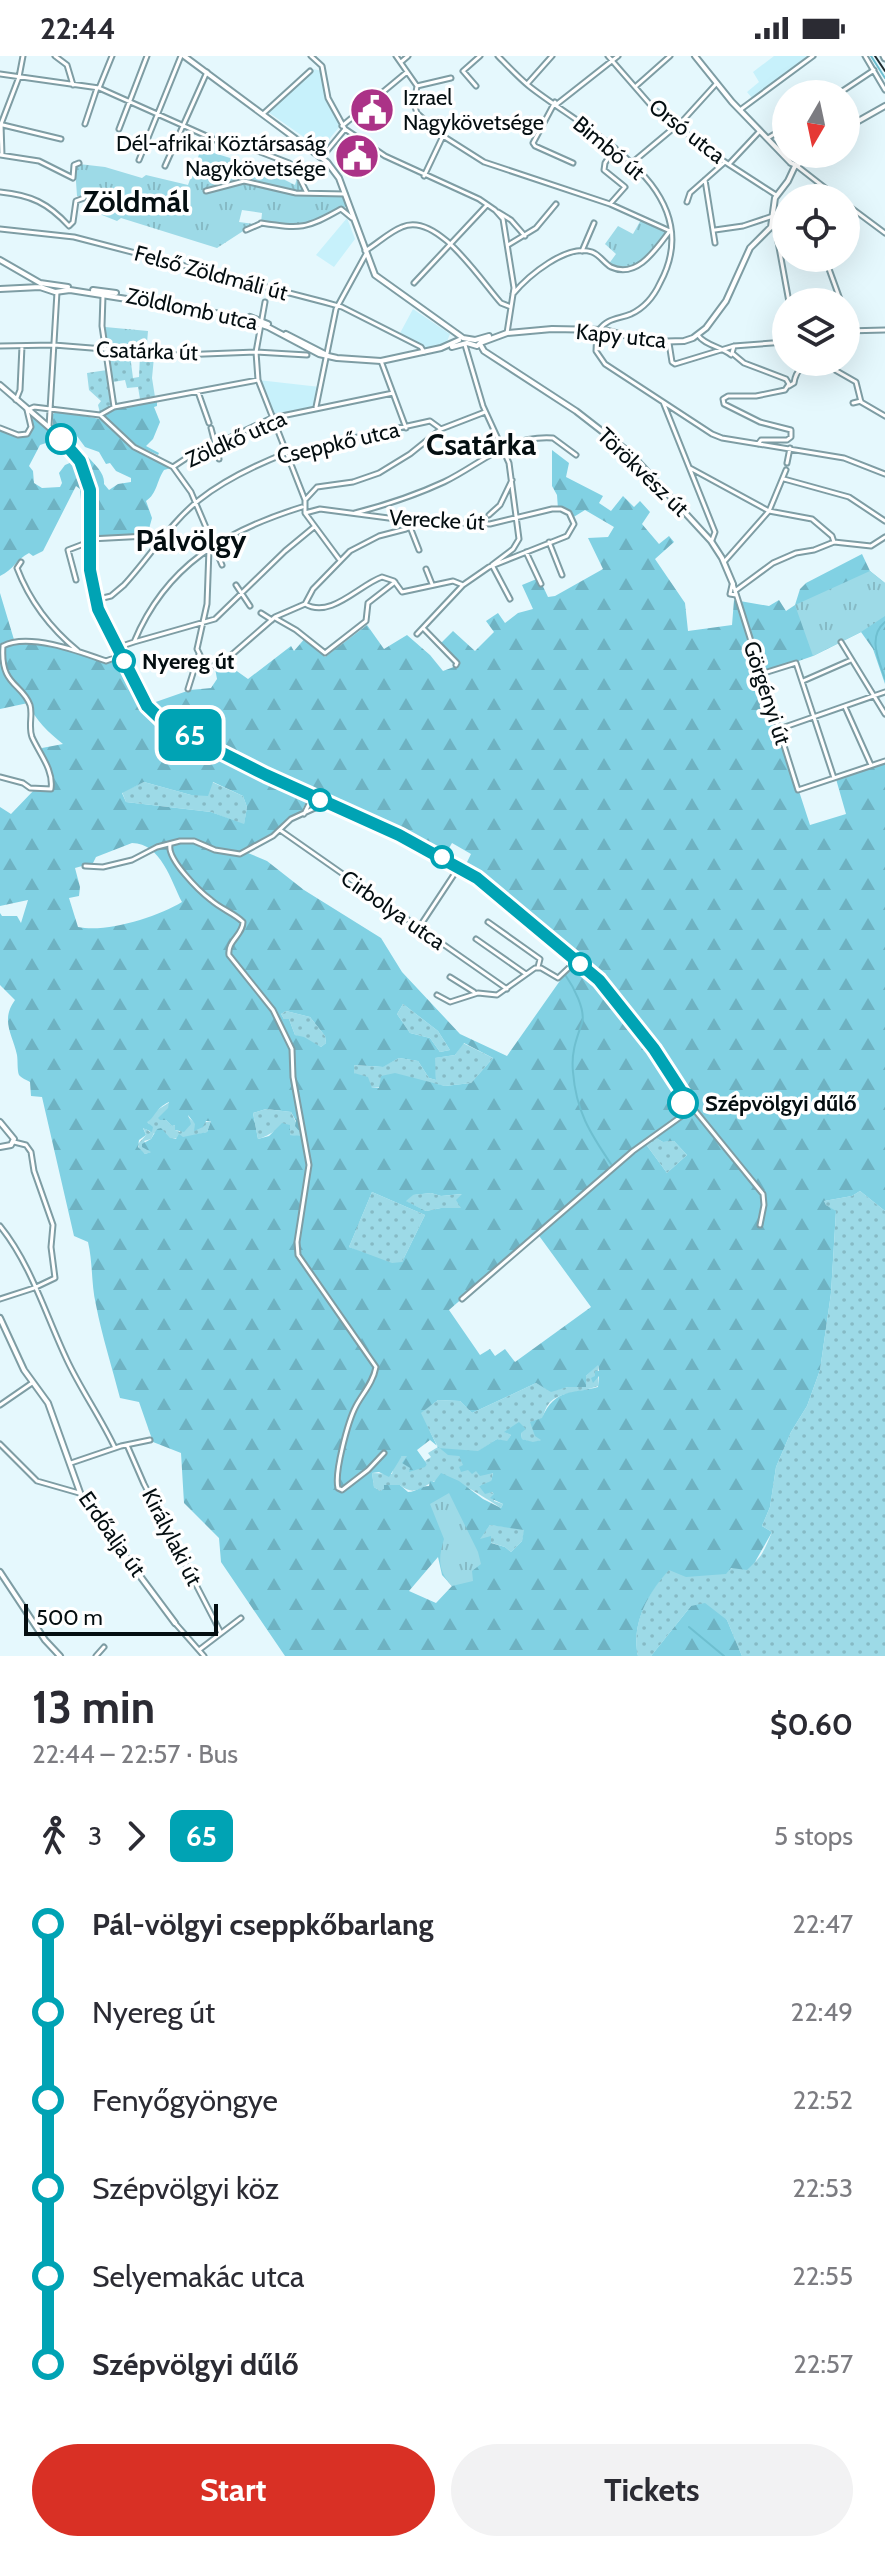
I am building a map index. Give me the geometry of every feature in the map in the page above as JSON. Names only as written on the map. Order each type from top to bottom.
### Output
[{"type":"street","points":[[23,56],[19,77],[0,124],[1,155],[39,161],[73,178],[74,165],[79,163]]},
{"type":"street","points":[[55,56],[67,65],[73,85]]},
{"type":"street","points":[[85,124],[112,56]]},
{"type":"street","points":[[119,129],[147,56]]},
{"type":"street","points":[[139,160],[157,113],[185,56],[322,157],[336,171],[377,277],[452,330],[470,354],[485,412],[509,463],[515,519],[520,532],[513,549],[492,565]]},
{"type":"street","points":[[311,56],[322,66],[328,98],[344,127],[375,150],[487,205],[511,220],[525,236]]},
{"type":"street","points":[[396,56],[417,86],[415,109],[425,122],[443,136],[484,162],[610,204],[670,231],[641,264],[632,269],[612,267],[592,252],[582,251],[537,269],[513,294]]},
{"type":"street","points":[[401,62],[408,56]]},
{"type":"street","points":[[476,86],[463,71],[480,56]]},
{"type":"street","name":"Bimbó út","points":[[498,56],[527,84],[633,162],[661,200],[670,231],[671,257],[652,296],[638,310],[609,320],[598,330]]},
{"type":"street","points":[[527,84],[552,56]]},
{"type":"street","points":[[573,163],[533,143],[556,103],[609,58],[618,56],[616,65]]},
{"type":"street","points":[[635,87],[670,56]]},
{"type":"street","points":[[695,56],[716,84],[772,142]]},
{"type":"street","points":[[740,110],[813,56]]},
{"type":"street","points":[[865,56],[885,90]]},
{"type":"street","name":"Orsó utca","points":[[609,58],[655,110],[772,192]]},
{"type":"street","points":[[859,80],[874,70]]},
{"type":"street","points":[[264,113],[310,71]]},
{"type":"street","points":[[322,157],[344,127],[408,71]]},
{"type":"street","points":[[165,166],[207,72]]},
{"type":"street","points":[[0,74],[98,88],[220,142],[242,145],[289,163],[307,193]]},
{"type":"street","points":[[417,86],[451,78]]},
{"type":"street","points":[[633,162],[677,127],[716,84]]},
{"type":"street","points":[[860,120],[885,106]]},
{"type":"street","points":[[0,124],[61,139]]},
{"type":"street","points":[[687,202],[690,193],[760,131]]},
{"type":"street","points":[[424,176],[443,136]]},
{"type":"street","points":[[768,138],[772,136]]},
{"type":"street","points":[[610,204],[625,187],[604,170],[615,148]]},
{"type":"street","points":[[805,168],[822,184]]},
{"type":"street","points":[[705,180],[715,243]]},
{"type":"street","points":[[206,191],[213,192],[244,181],[286,192],[345,194]]},
{"type":"street","points":[[0,192],[40,200],[69,226],[73,222],[76,201],[84,198]]},
{"type":"street","points":[[508,245],[525,236],[548,216],[556,204]]},
{"type":"street","points":[[414,283],[487,205]]},
{"type":"street","points":[[246,230],[262,223],[294,227],[313,225],[341,209],[354,218]]},
{"type":"street","points":[[495,210],[505,223],[513,294],[507,333]]},
{"type":"street","points":[[860,215],[885,233]]},
{"type":"street","points":[[714,230],[772,219]]},
{"type":"street","points":[[582,251],[594,223]]},
{"type":"street","name":"Kapy utca","points":[[478,344],[507,333],[537,329],[598,330],[640,341],[684,341],[706,328],[726,301],[750,248],[772,224]]},
{"type":"street","points":[[316,407],[337,306],[365,252],[402,226],[419,225],[452,244],[501,303],[511,307]]},
{"type":"street","name":"Felső Zöldmáli út","points":[[0,229],[74,237],[337,306],[424,352]]},
{"type":"street","name":"Zöldlomb utca","points":[[0,260],[57,292],[103,293],[234,316],[261,323],[327,355]]},
{"type":"street","points":[[0,289],[30,288],[39,284]]},
{"type":"street","points":[[49,427],[57,292]]},
{"type":"street","points":[[103,293],[101,315],[114,407]]},
{"type":"street","points":[[265,302],[256,352],[258,380],[305,500]]},
{"type":"street","points":[[598,330],[595,347],[601,360],[718,437],[850,459],[885,474]]},
{"type":"street","points":[[860,331],[885,330]]},
{"type":"street","points":[[698,335],[703,341],[724,349],[753,367],[786,379],[789,386]]},
{"type":"street","name":"Zöldlomb utca","points":[[290,337],[327,355]]},
{"type":"street","points":[[327,355],[381,361],[461,341],[478,344]]},
{"type":"street","points":[[294,354],[296,342]]},
{"type":"street","points":[[669,343],[675,364],[734,346],[772,343]]},
{"type":"street","points":[[414,344],[416,353]]},
{"type":"street","points":[[470,354],[470,349],[478,344]]},
{"type":"street","name":"Törökvész út","points":[[478,344],[481,352],[582,415],[630,453],[711,541],[733,584],[730,594],[736,593]]},
{"type":"street","name":"Csatárka út","points":[[0,346],[54,345],[179,355],[256,352],[307,355]]},
{"type":"street","points":[[16,400],[20,390],[22,346]]},
{"type":"street","points":[[733,356],[734,346]]},
{"type":"street","points":[[381,361],[406,428]]},
{"type":"street","points":[[758,444],[761,440],[787,440],[791,432],[786,427],[760,422],[739,413],[724,404],[723,399],[728,396],[773,394],[794,383],[795,376]]},
{"type":"street","points":[[846,376],[856,382],[861,401],[885,416]]},
{"type":"street","points":[[100,415],[114,407],[258,380]]},
{"type":"street","points":[[0,385],[49,427],[82,465],[90,490],[90,570],[95,600],[105,627],[118,646],[143,699],[163,722],[459,867],[494,891],[577,960],[608,989],[654,1049],[693,1108],[763,1194],[760,1225]]},
{"type":"street","points":[[198,392],[219,459]]},
{"type":"street","name":"Zöldkő utca","points":[[173,467],[272,418],[393,393]]},
{"type":"street","points":[[853,403],[861,401]]},
{"type":"street","points":[[663,402],[715,532],[711,541]]},
{"type":"street","points":[[28,409],[100,415],[134,447],[173,467],[196,502],[211,547],[222,565]]},
{"type":"street","points":[[0,428],[18,435],[27,434],[31,427],[28,409]]},
{"type":"street","name":"Cseppkő utca","points":[[95,600],[118,591],[196,502],[226,482],[286,453],[430,421],[441,429],[485,412]]},
{"type":"street","points":[[339,559],[305,513],[305,500],[317,487],[353,482],[379,473],[410,454],[441,429]]},
{"type":"street","points":[[352,513],[432,488],[469,469],[501,447],[521,440],[553,438],[576,455]]},
{"type":"street","points":[[787,463],[790,448]]},
{"type":"street","points":[[690,468],[769,511],[812,519],[832,536],[834,542]]},
{"type":"street","points":[[724,562],[769,511],[786,470]]},
{"type":"street","points":[[784,479],[849,497],[885,521]]},
{"type":"street","name":"Verecke út","points":[[489,515],[500,505],[512,480]]},
{"type":"street","points":[[134,642],[157,597],[184,568],[211,547],[247,526],[303,507]]},
{"type":"street","name":"Verecke út","points":[[305,513],[320,509],[419,522],[490,524],[552,509],[568,512],[574,521],[570,533],[492,565],[463,585],[417,634]]},
{"type":"street","points":[[305,604],[307,596],[339,559],[379,536],[419,522]]},
{"type":"street","points":[[118,646],[215,619],[314,527]]},
{"type":"street","points":[[410,527],[419,550]]},
{"type":"street","points":[[76,580],[68,550],[89,541],[147,536],[160,543]]},
{"type":"street","points":[[736,593],[788,556],[834,542],[866,546],[885,537]]},
{"type":"street","points":[[549,542],[562,575]]},
{"type":"street","points":[[211,547],[207,604],[197,643],[199,654],[207,665],[217,667],[274,619],[305,604]]},
{"type":"street","points":[[526,551],[541,584]]},
{"type":"street","points":[[21,562],[17,568],[23,583],[49,625],[80,653]]},
{"type":"street","name":"Verecke út","points":[[492,565],[510,599]]},
{"type":"street","points":[[426,569],[432,584]]},
{"type":"street","points":[[305,604],[313,608],[336,603],[378,577],[395,582],[402,592],[453,581],[463,585]]},
{"type":"street","points":[[261,613],[296,630],[324,653],[366,621],[368,603],[395,582]]},
{"type":"street","points":[[236,585],[250,606]]},
{"type":"street","name":"Görgényi út","points":[[736,593],[798,790],[834,778]]},
{"type":"street","points":[[423,628],[456,665]]},
{"type":"street","points":[[0,777],[30,788],[51,789],[52,778],[32,734],[29,703],[5,676],[1,647],[13,642],[30,642],[109,661],[114,658],[118,646]]},
{"type":"street","points":[[841,642],[885,714]]},
{"type":"street","points":[[188,689],[199,654]]},
{"type":"street","points":[[803,681],[851,660]]},
{"type":"street","points":[[761,674],[796,663],[834,778],[885,761]]},
{"type":"street","points":[[779,729],[885,692]]},
{"type":"street","points":[[845,707],[872,766]]},
{"type":"street","points":[[304,814],[313,796]]},
{"type":"street","points":[[85,866],[103,867],[132,860],[176,841],[191,841],[236,855],[273,836],[291,819],[315,808],[319,799]]},
{"type":"street","name":"Cirbolya utca","points":[[280,830],[507,989]]},
{"type":"street","points":[[170,845],[170,855],[197,887],[211,901],[244,923],[230,945],[229,955],[273,1010],[293,1056],[293,1077],[309,1165],[297,1242],[298,1255],[376,1367],[373,1379],[351,1416],[336,1477],[338,1488],[342,1490],[351,1485],[384,1453]]},
{"type":"street","points":[[418,929],[459,867]]},
{"type":"street","points":[[450,977],[478,993],[497,995],[538,967],[540,959],[488,922]]},
{"type":"street","points":[[476,939],[526,974]]},
{"type":"street","points":[[538,967],[558,978],[577,960]]},
{"type":"street","points":[[437,995],[450,1002],[478,993]]},
{"type":"street","points":[[462,1299],[633,1151],[693,1108]]},
{"type":"street","points":[[0,1122],[12,1134],[14,1142]]},
{"type":"street","points":[[0,1147],[14,1142],[30,1149],[34,1171],[53,1225],[51,1247],[55,1278],[0,1299]]},
{"type":"street","points":[[0,1226],[15,1246],[37,1287],[37,1295],[70,1367],[100,1415],[115,1448]]},
{"type":"street","name":"Erdőalja út","points":[[0,1318],[22,1367],[48,1403],[81,1494],[175,1623],[201,1653]]},
{"type":"street","points":[[0,1405],[32,1383]]},
{"type":"street","points":[[71,1463],[150,1440]]},
{"type":"street","points":[[0,1444],[37,1481],[81,1494]]},
{"type":"street","name":"Királylaki út","points":[[124,1446],[221,1633]]},
{"type":"street","points":[[0,1572],[45,1640],[60,1656]]},
{"type":"street","points":[[196,1656],[241,1618]]},
{"type":"street","points":[[96,1656],[104,1647]]},
{"type":"shaded area","points":[[774,56],[808,56],[752,98],[747,92],[759,82],[753,72]]},
{"type":"shaded area","points":[[313,69],[322,71],[330,107],[340,126],[321,149],[268,112]]},
{"type":"shaded area","points":[[347,218],[355,239],[334,267],[316,255]]},
{"type":"shaded area","points":[[413,309],[450,334],[446,344],[427,348],[399,335]]},
{"type":"shaded area","points":[[258,380],[320,387],[316,407],[272,418]]},
{"type":"green space","points":[[201,149],[259,167],[295,185],[298,175],[307,193],[345,194],[349,203],[330,218],[297,225],[261,223],[262,213],[242,210],[239,222],[254,224],[217,248],[121,218],[117,221],[97,213],[95,200],[77,196],[75,167],[79,164],[188,185]]},
{"type":"green space","points":[[642,218],[670,231],[637,264],[620,267],[608,265],[616,254],[605,244],[618,226],[633,234]]},
{"type":"green space","points":[[105,327],[148,331],[147,343],[141,344],[138,350],[108,347]]},
{"type":"green space","points":[[108,353],[130,355],[133,378],[139,377],[140,355],[154,357],[152,378],[155,397],[140,399],[138,387],[127,388],[125,380],[113,382]]},
{"type":"green space","points":[[107,370],[111,406],[100,413],[98,405],[101,401],[89,390],[87,373]]},
{"type":"green space","points":[[157,402],[154,407],[160,422],[153,439],[146,446],[158,455],[136,445],[104,417],[113,409]]},
{"type":"green space","points":[[57,411],[100,419],[133,448],[158,458],[171,468],[164,470],[146,501],[152,518],[147,536],[89,539],[90,502],[81,500],[80,489],[76,486],[43,551],[33,556],[29,553],[0,576],[0,429],[26,436],[33,429],[32,413],[54,432],[49,442],[40,445],[29,466],[33,471],[34,483],[42,488],[60,487],[59,473],[65,465],[72,462],[79,467],[88,457],[109,490],[118,484],[131,482],[131,478],[116,471],[110,463],[106,464],[99,452],[85,447],[74,432],[65,440],[53,427],[53,414]]},
{"type":"green space","points":[[552,450],[569,463],[566,477],[603,496],[599,503],[611,511],[623,496],[634,507],[640,501],[650,512],[642,524],[659,544],[669,536],[674,542],[655,559],[685,603],[688,631],[732,625],[734,600],[769,606],[779,600],[786,611],[795,605],[800,589],[806,583],[862,554],[870,571],[885,583],[885,684],[873,649],[861,632],[813,656],[761,674],[810,825],[846,814],[836,779],[885,764],[885,1211],[860,1191],[852,1196],[824,1201],[836,1211],[831,1293],[820,1370],[807,1406],[791,1432],[776,1467],[770,1507],[762,1526],[772,1532],[747,1570],[731,1568],[726,1574],[686,1577],[669,1570],[654,1589],[639,1621],[638,1656],[285,1656],[221,1562],[219,1538],[184,1503],[181,1453],[153,1442],[139,1402],[120,1398],[96,1305],[88,1242],[74,1236],[42,1097],[31,1096],[30,1082],[18,1073],[17,1055],[8,1021],[15,1000],[0,985],[0,913],[2,916],[17,916],[21,923],[28,900],[0,906],[0,807],[11,814],[35,789],[51,789],[42,748],[63,744],[43,726],[28,703],[0,709],[0,593],[15,643],[52,645],[104,661],[113,660],[119,647],[147,705],[190,690],[211,688],[217,679],[215,668],[224,662],[248,679],[291,646],[294,651],[306,637],[325,657],[367,625],[384,649],[407,635],[443,671],[459,665],[440,644],[453,631],[475,651],[494,632],[486,621],[498,613],[505,623],[518,613],[533,609],[522,585],[539,578],[548,597],[555,596],[603,569],[588,538],[608,537],[614,527],[585,510],[572,518],[568,511],[558,509],[557,495],[552,486]],"holes":[[[144,782],[191,795],[208,796],[213,782],[243,796],[247,807],[244,824],[211,812],[126,802],[122,793]],[[312,794],[444,857],[452,843],[471,854],[464,868],[480,876],[580,961],[564,975],[507,1056],[460,1034],[402,972],[381,938],[304,890],[267,861],[248,853],[276,837],[290,822],[305,815],[303,808]],[[132,843],[142,845],[158,856],[182,902],[132,922],[103,928],[78,927],[69,898],[79,896],[75,868],[93,863],[96,857]],[[403,1004],[438,1031],[450,1050],[440,1052],[430,1038],[410,1033],[397,1014]],[[286,1011],[310,1017],[325,1036],[326,1043],[321,1047],[295,1035],[289,1019],[284,1019],[281,1014]],[[464,1043],[493,1058],[471,1083],[445,1086],[395,1073],[381,1076],[379,1088],[372,1088],[368,1077],[354,1073],[354,1065],[383,1067],[399,1058],[418,1061],[429,1078],[436,1080],[435,1058],[455,1055]],[[169,1102],[168,1108],[158,1118],[175,1125],[175,1130],[184,1132],[191,1124],[188,1115],[195,1124],[194,1131],[203,1127],[206,1121],[211,1121],[207,1132],[183,1137],[179,1134],[176,1139],[170,1138],[161,1128],[157,1129],[151,1139],[142,1144],[151,1152],[145,1154],[138,1147],[139,1140],[146,1135],[143,1128],[152,1132],[153,1127],[147,1122]],[[266,1109],[291,1112],[295,1126],[303,1136],[290,1135],[290,1125],[282,1123],[269,1136],[258,1139],[253,1113]],[[654,1137],[663,1142],[674,1141],[687,1155],[667,1173],[645,1143]],[[372,1192],[425,1215],[402,1262],[392,1263],[349,1247]],[[462,1194],[456,1200],[461,1208],[426,1211],[406,1201],[413,1195]],[[537,1233],[591,1307],[515,1362],[505,1349],[495,1356],[490,1349],[480,1355],[449,1310]],[[598,1365],[599,1371],[595,1371],[595,1376],[591,1378],[593,1383],[599,1376],[598,1387],[559,1397],[547,1408],[542,1418],[530,1422],[535,1436],[541,1440],[533,1442],[522,1439],[521,1433],[526,1429],[519,1422],[504,1432],[511,1435],[507,1441],[497,1439],[478,1451],[440,1448],[448,1455],[459,1456],[463,1465],[459,1467],[461,1472],[468,1470],[472,1474],[476,1471],[480,1476],[493,1473],[491,1481],[479,1486],[485,1494],[492,1492],[494,1494],[490,1498],[503,1504],[501,1508],[441,1473],[434,1482],[430,1481],[429,1486],[411,1492],[400,1485],[384,1485],[380,1491],[374,1487],[372,1473],[379,1472],[389,1477],[402,1456],[407,1456],[402,1463],[410,1468],[409,1472],[425,1467],[427,1464],[417,1450],[430,1440],[437,1446],[421,1413],[438,1400],[460,1401],[472,1413],[536,1383],[551,1392],[568,1387],[586,1387],[586,1376]],[[490,1525],[524,1530],[522,1541],[511,1552],[491,1543],[491,1536],[480,1539]],[[438,1557],[442,1575],[452,1586],[436,1603],[409,1591]]]},
{"type":"green space","points":[[870,571],[885,583],[885,616],[813,656],[795,605]]},
{"type":"green space","points":[[144,782],[191,795],[212,782],[243,796],[247,807],[244,825],[211,812],[126,802],[122,792]]},
{"type":"green space","points":[[403,1004],[438,1031],[450,1050],[440,1052],[430,1038],[410,1033],[397,1014]]},
{"type":"green space","points":[[286,1011],[310,1017],[325,1036],[326,1043],[321,1047],[295,1035],[289,1019],[284,1019],[281,1014]]},
{"type":"green space","points":[[463,1043],[493,1058],[471,1083],[372,1088],[354,1073],[354,1065],[382,1067],[399,1058],[418,1061],[429,1078],[436,1080],[434,1058],[455,1055]]},
{"type":"green space","points":[[170,1102],[166,1120],[175,1125],[175,1130],[180,1132],[186,1115],[196,1124],[211,1121],[207,1132],[170,1139],[154,1133],[151,1139],[144,1141],[152,1152],[145,1154],[139,1150],[138,1144],[146,1135],[143,1127],[150,1132],[149,1123],[130,1119],[130,1116],[146,1117]]},
{"type":"green space","points":[[266,1109],[291,1112],[303,1137],[290,1135],[290,1125],[258,1139],[253,1113]]},
{"type":"green space","points":[[654,1137],[663,1142],[674,1141],[687,1155],[667,1173],[645,1143]]},
{"type":"green space","points":[[860,1191],[885,1211],[885,1656],[742,1656],[727,1620],[691,1606],[651,1656],[638,1656],[639,1620],[654,1588],[669,1569],[741,1567],[757,1560],[766,1547],[772,1532],[762,1526],[770,1507],[776,1467],[791,1432],[807,1406],[820,1370],[831,1293],[836,1212],[824,1201],[852,1196]]},
{"type":"green space","points":[[372,1192],[425,1215],[402,1262],[408,1281],[400,1283],[393,1273],[378,1274],[371,1266],[384,1263],[349,1247]]},
{"type":"green space","points":[[431,1193],[441,1196],[463,1194],[461,1208],[426,1211],[405,1201],[412,1195]]},
{"type":"green space","points":[[598,1364],[598,1386],[564,1395],[549,1403],[542,1423],[541,1440],[533,1443],[522,1439],[521,1433],[505,1432],[511,1435],[507,1442],[497,1439],[479,1451],[459,1456],[468,1470],[493,1472],[491,1482],[479,1486],[495,1494],[494,1501],[503,1504],[501,1508],[464,1485],[445,1478],[412,1491],[400,1485],[380,1491],[374,1487],[372,1473],[392,1474],[402,1456],[407,1456],[410,1468],[427,1464],[425,1461],[431,1457],[428,1453],[438,1447],[420,1413],[438,1400],[460,1401],[472,1413],[536,1383],[551,1391],[586,1387],[586,1376]]},
{"type":"green space","points":[[449,1493],[481,1564],[472,1571],[473,1581],[452,1586],[442,1570],[440,1559],[444,1539],[430,1504]]},
{"type":"green space","points":[[490,1525],[525,1529],[522,1541],[511,1552],[479,1539]]},
{"type":"green space","points":[[477,1586],[487,1597],[523,1612],[512,1622],[512,1627],[496,1612],[492,1619],[489,1618],[477,1600],[474,1589]]},
{"type":"green space","points":[[705,1603],[727,1620],[742,1656],[651,1656],[691,1606]]},
{"type":"waterway","points":[[871,56],[885,78]]},
{"type":"waterway","points":[[885,622],[876,642],[885,679]]},
{"type":"waterway","points":[[566,976],[578,998],[583,1018],[573,1059],[577,1098],[591,1132],[611,1164]]},
{"type":"waterway","points":[[689,1627],[724,1656]]},
{"type":"tram line","points":[[875,56],[885,71]]},
{"type":"bus line","name":"65","points":[[61,439],[80,461],[90,490],[90,570],[95,600],[105,627],[120,650],[147,706],[167,725],[256,770],[399,835],[477,878],[608,989],[654,1049],[687,1100],[683,1103]]},
{"type":"place","name":"Izrael Nagykövetsége","points":[[372,110]]},
{"type":"place","name":"Dél-afrikai Köztársaság Nagykövetsége","points":[[357,156]]},
{"type":"place","name":"Nyereg út","points":[[124,661]]},
{"type":"place","name":"Szépvölgyi dűlő","points":[[683,1103]]},
{"type":"district","name":"Zöldmál","points":[[136,201]]},
{"type":"district","name":"Csatárka","points":[[481,444]]},
{"type":"district","name":"Pálvölgy","points":[[191,540]]}]
